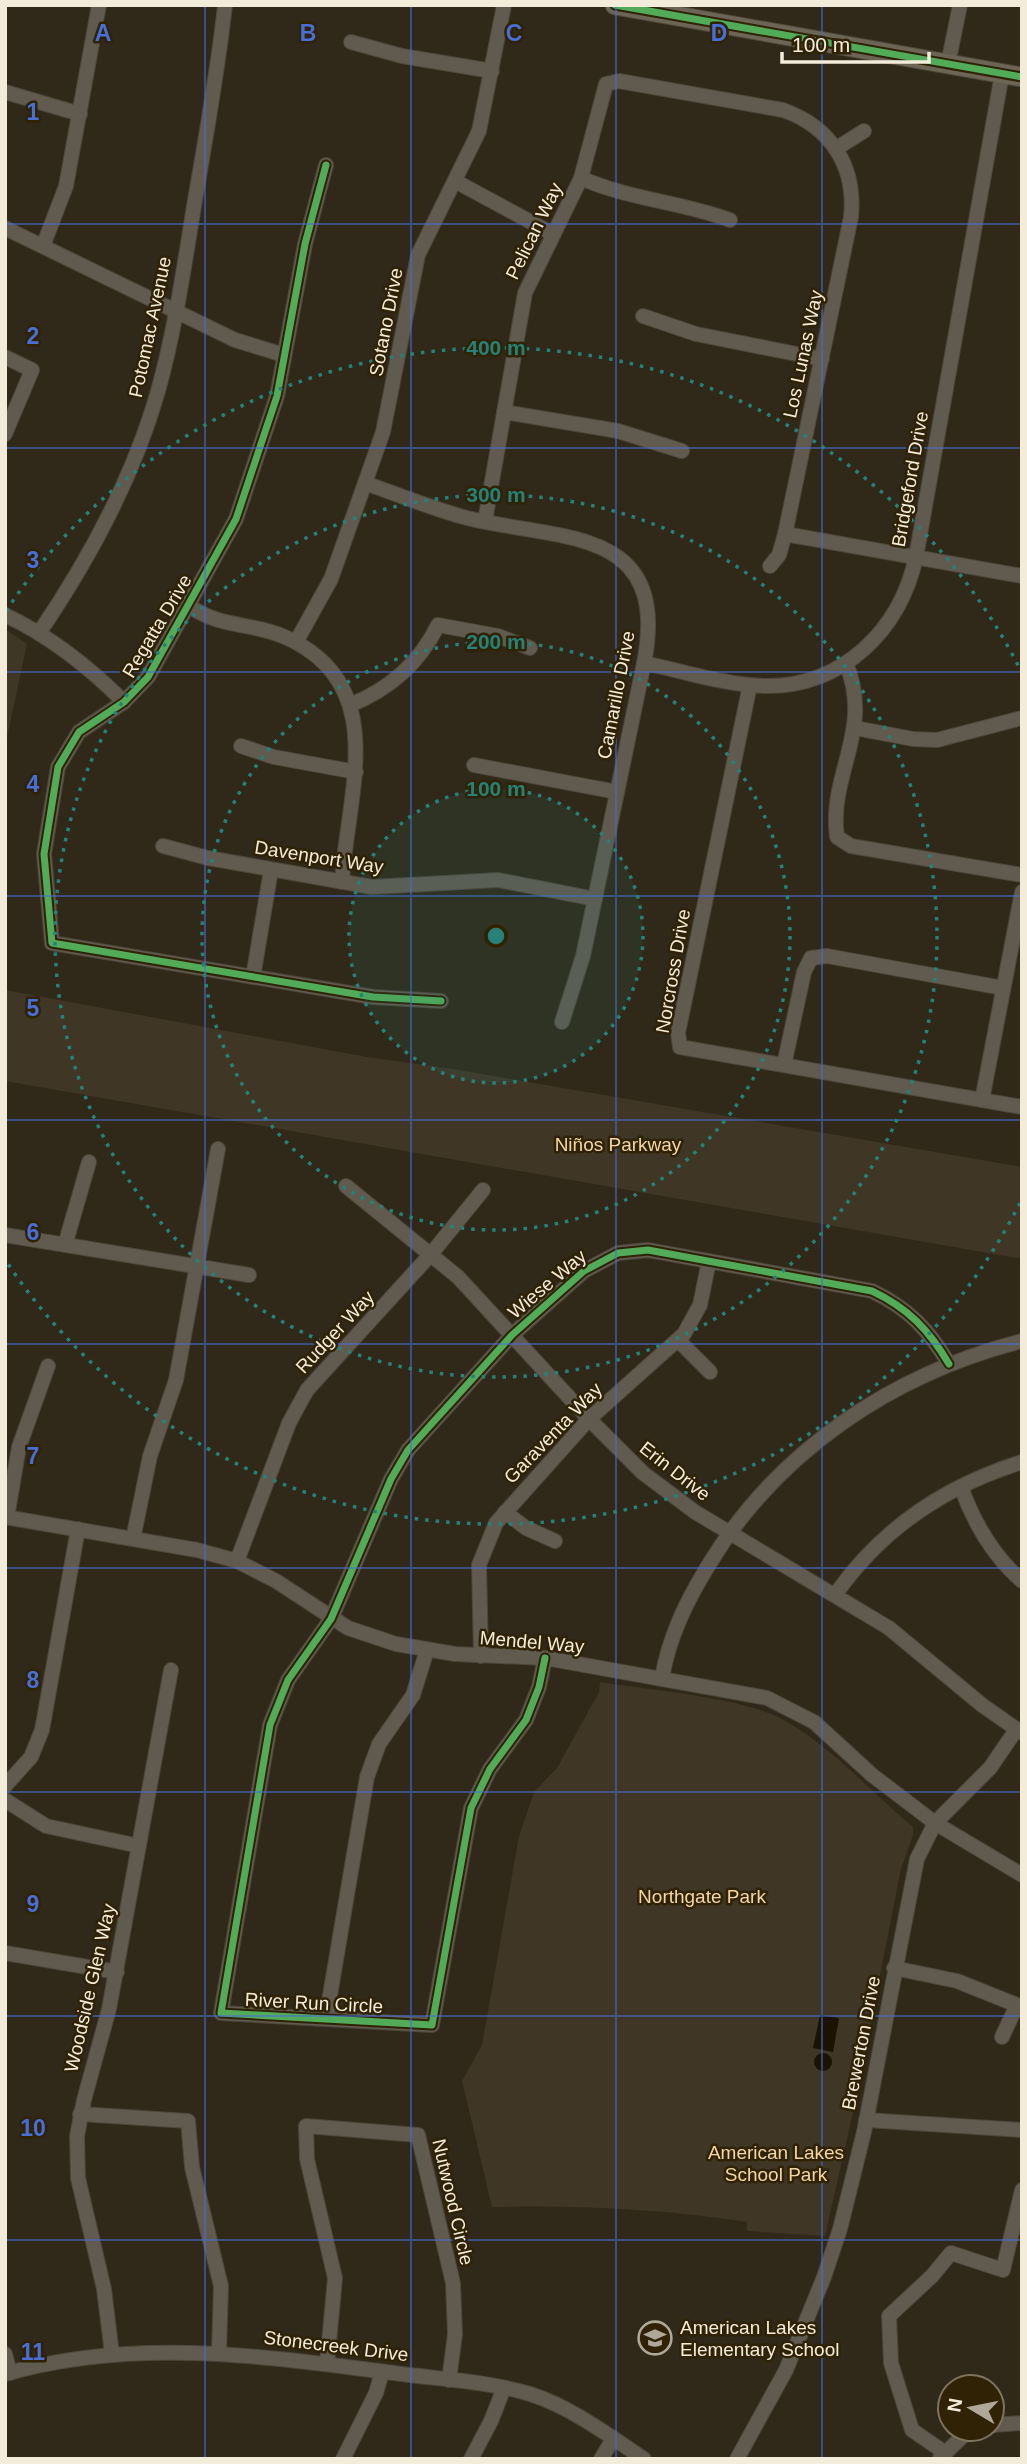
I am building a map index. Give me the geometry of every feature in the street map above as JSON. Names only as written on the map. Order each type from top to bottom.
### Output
[{"type":"main road","points":[[615,5],[667,10],[1012,76]]},
{"type":"street","points":[[43,246],[66,186],[99,5]]},
{"type":"street","name":"Potomac Avenue","points":[[39,632],[96,544],[131,469],[158,391],[176,312],[220,51],[225,5]]},
{"type":"street","name":"Sotano Drive","points":[[296,642],[331,579],[365,483],[389,409],[418,256],[479,131],[504,5]]},
{"type":"street","points":[[948,64],[960,5]]},
{"type":"street","points":[[351,41],[402,56],[492,71]]},
{"type":"street","name":"Bridgeford Drive","points":[[644,663],[750,685],[804,681],[846,663],[873,642],[893,618],[907,590],[916,557],[1012,76]]},
{"type":"street","name":"Los Lunas Way","points":[[606,84],[619,81],[783,110],[813,123],[837,148],[850,177],[853,201],[822,359],[785,534],[779,555],[770,566]]},
{"type":"street","name":"Pelican Way","points":[[485,521],[525,293],[581,178],[606,84]]},
{"type":"street","points":[[5,92],[80,114]]},
{"type":"street","points":[[837,148],[864,131]]},
{"type":"street","name":"Regatta Drive","points":[[326,165],[311,219],[277,396],[236,519],[148,677],[124,702],[79,732],[58,767],[44,854],[52,943],[373,997],[441,1001]]},
{"type":"street","points":[[581,178],[614,191],[681,204],[730,220]]},
{"type":"street","points":[[455,181],[553,234]]},
{"type":"street","points":[[5,228],[235,340],[284,355]]},
{"type":"street","points":[[643,316],[696,334],[822,359]]},
{"type":"street","points":[[5,357],[32,370],[5,433]]},
{"type":"street","points":[[504,412],[618,431],[682,451]]},
{"type":"street","name":"Camarillo Drive","points":[[365,483],[485,521],[578,538],[600,545],[620,559],[639,583],[649,612],[649,636],[577,980],[562,1022]]},
{"type":"street","points":[[785,534],[1022,576]]},
{"type":"street","points":[[189,606],[222,623],[274,633],[296,642],[324,664],[350,705],[358,739],[356,772],[346,822],[342,882]]},
{"type":"street","points":[[5,615],[39,632],[94,673],[124,702]]},
{"type":"street","points":[[350,705],[375,694],[405,673],[419,657],[438,625],[498,636],[530,648]]},
{"type":"street","points":[[846,663],[856,696],[855,728],[834,818],[837,837],[851,846],[1022,875]]},
{"type":"street","name":"Norcross Drive","points":[[750,685],[678,1034],[680,1047],[1022,1107]]},
{"type":"street","points":[[855,728],[913,739],[937,740],[1022,718]]},
{"type":"street","points":[[241,746],[274,757],[356,772]]},
{"type":"street","points":[[474,765],[617,792]]},
{"type":"street","name":"Davenport Way","points":[[163,846],[208,858],[342,882],[393,888],[429,882],[498,880],[595,899]]},
{"type":"street","points":[[253,977],[271,870]]},
{"type":"street","points":[[982,1100],[1022,892]]},
{"type":"street","points":[[784,1065],[804,972],[811,958],[827,956],[1003,988]]},
{"type":"street","points":[[133,1539],[147,1467],[176,1380],[218,1149]]},
{"type":"street","points":[[65,1245],[89,1162]]},
{"type":"street","name":"Erin Drive","points":[[346,1186],[458,1277],[589,1419],[668,1494],[889,1628],[1019,1732]]},
{"type":"street","name":"Rudger Way","points":[[237,1561],[289,1423],[302,1398],[318,1376],[431,1254],[483,1189]]},
{"type":"street","points":[[5,1235],[249,1275]]},
{"type":"street","name":"Wiese Way","points":[[331,1619],[399,1464],[512,1335],[584,1271],[603,1258],[632,1250],[648,1250],[872,1291],[891,1300],[918,1320],[949,1363]]},
{"type":"street","name":"Garaventa Way","points":[[481,1656],[479,1564],[488,1536],[505,1512],[589,1419],[678,1340],[700,1305],[709,1261]]},
{"type":"street","points":[[678,1340],[710,1371]]},
{"type":"street","points":[[662,1678],[670,1640],[680,1617],[730,1533],[782,1473],[835,1427],[887,1394],[949,1363],[1022,1341]]},
{"type":"street","points":[[6,1517],[23,1435],[48,1366]]},
{"type":"street","points":[[835,1595],[858,1564],[894,1528],[961,1487],[1022,1462]]},
{"type":"street","points":[[961,1487],[986,1541],[1022,1581]]},
{"type":"street","points":[[505,1512],[526,1528],[555,1541]]},
{"type":"street","name":"Mendel Way","points":[[6,1517],[133,1539],[237,1561],[283,1585],[331,1619],[380,1640],[427,1650],[481,1656],[545,1658],[750,1694],[791,1708],[824,1730],[873,1775],[935,1824],[1022,1875]]},
{"type":"street","points":[[5,1786],[31,1757],[42,1730],[78,1530]]},
{"type":"street","name":"River Run Circle","points":[[331,1619],[288,1680],[270,1725],[221,2013],[432,2025],[471,1808],[490,1769],[526,1720],[539,1688],[545,1658]]},
{"type":"street","points":[[326,2019],[367,1777],[379,1744],[413,1695],[427,1650]]},
{"type":"street","name":"Woodside Glen Way","points":[[112,2354],[104,2289],[78,2178],[77,2146],[80,2114],[117,1972],[171,1670]]},
{"type":"street","name":"Brewerton Drive","points":[[737,2459],[786,2370],[824,2277],[853,2180],[912,1874],[923,1844],[935,1824],[990,1768],[1019,1732]]},
{"type":"street","points":[[5,1800],[46,1826],[139,1846]]},
{"type":"street","points":[[5,1953],[117,1972]]},
{"type":"street","points":[[894,1968],[957,1981],[1019,2006],[1002,2037]]},
{"type":"street","points":[[80,2114],[188,2121],[193,2174],[221,2286],[219,2352]]},
{"type":"street","points":[[866,2119],[1022,2130]]},
{"type":"street","name":"Nutwood Circle","points":[[327,2364],[335,2278],[307,2159],[306,2126],[418,2134],[453,2283],[455,2334],[449,2381]]},
{"type":"street","points":[[955,2443],[942,2455],[912,2430],[891,2363],[889,2316],[932,2276],[951,2253],[1003,2270],[1022,2190]]},
{"type":"street","name":"Stonecreek Drive","points":[[8,2373],[112,2354],[219,2352],[327,2364],[504,2388],[549,2401],[645,2459]]},
{"type":"street","points":[[5,2354],[8,2373]]},
{"type":"street","points":[[343,2459],[376,2393],[382,2372]]},
{"type":"street","points":[[471,2459],[491,2421],[504,2388]]},
{"type":"street","points":[[601,2459],[613,2439]]},
{"type":"green space","points":[[5,629],[27,644],[5,747]]},
{"type":"green space","name":"Niños Parkway","points":[[5,990],[367,1057],[453,1069],[1022,1167],[1022,1259],[5,1081]]},
{"type":"green space","name":"Northgate Park","points":[[600,1682],[718,1699],[780,1718],[832,1754],[913,1827],[913,1835],[901,1869],[854,2108],[825,2236],[747,2231],[747,2222],[652,2211],[588,2207],[492,2207],[462,2081],[482,2045],[519,1836],[534,1792],[557,1768],[599,1692]]},
{"type":"shaded area","points":[[820,2015],[839,2018],[833,2052],[813,2048]]},
{"type":"shaded area","points":[[823,2053],[829,2056],[832,2062],[829,2068],[823,2071],[817,2068],[814,2062],[817,2056]]},
{"type":"cycle path","points":[[615,5],[1022,77]]},
{"type":"cycle path","points":[[326,165],[305,244],[277,396],[236,519],[148,677],[124,702],[79,732],[58,767],[44,854],[52,943],[373,997],[441,1001]]},
{"type":"cycle path","points":[[545,1658],[539,1687],[526,1720],[490,1769],[471,1808],[432,2025],[221,2013],[270,1725],[288,1680],[331,1619],[391,1479],[408,1450],[512,1335],[584,1271],[618,1253],[648,1250],[872,1291],[917,1321],[949,1364]]},
{"type":"place","name":"American Lakes Elementary School","points":[[655,2338]]},
{"type":"park label","name":"American Lakes School Park","points":[[776,2163]]}]
